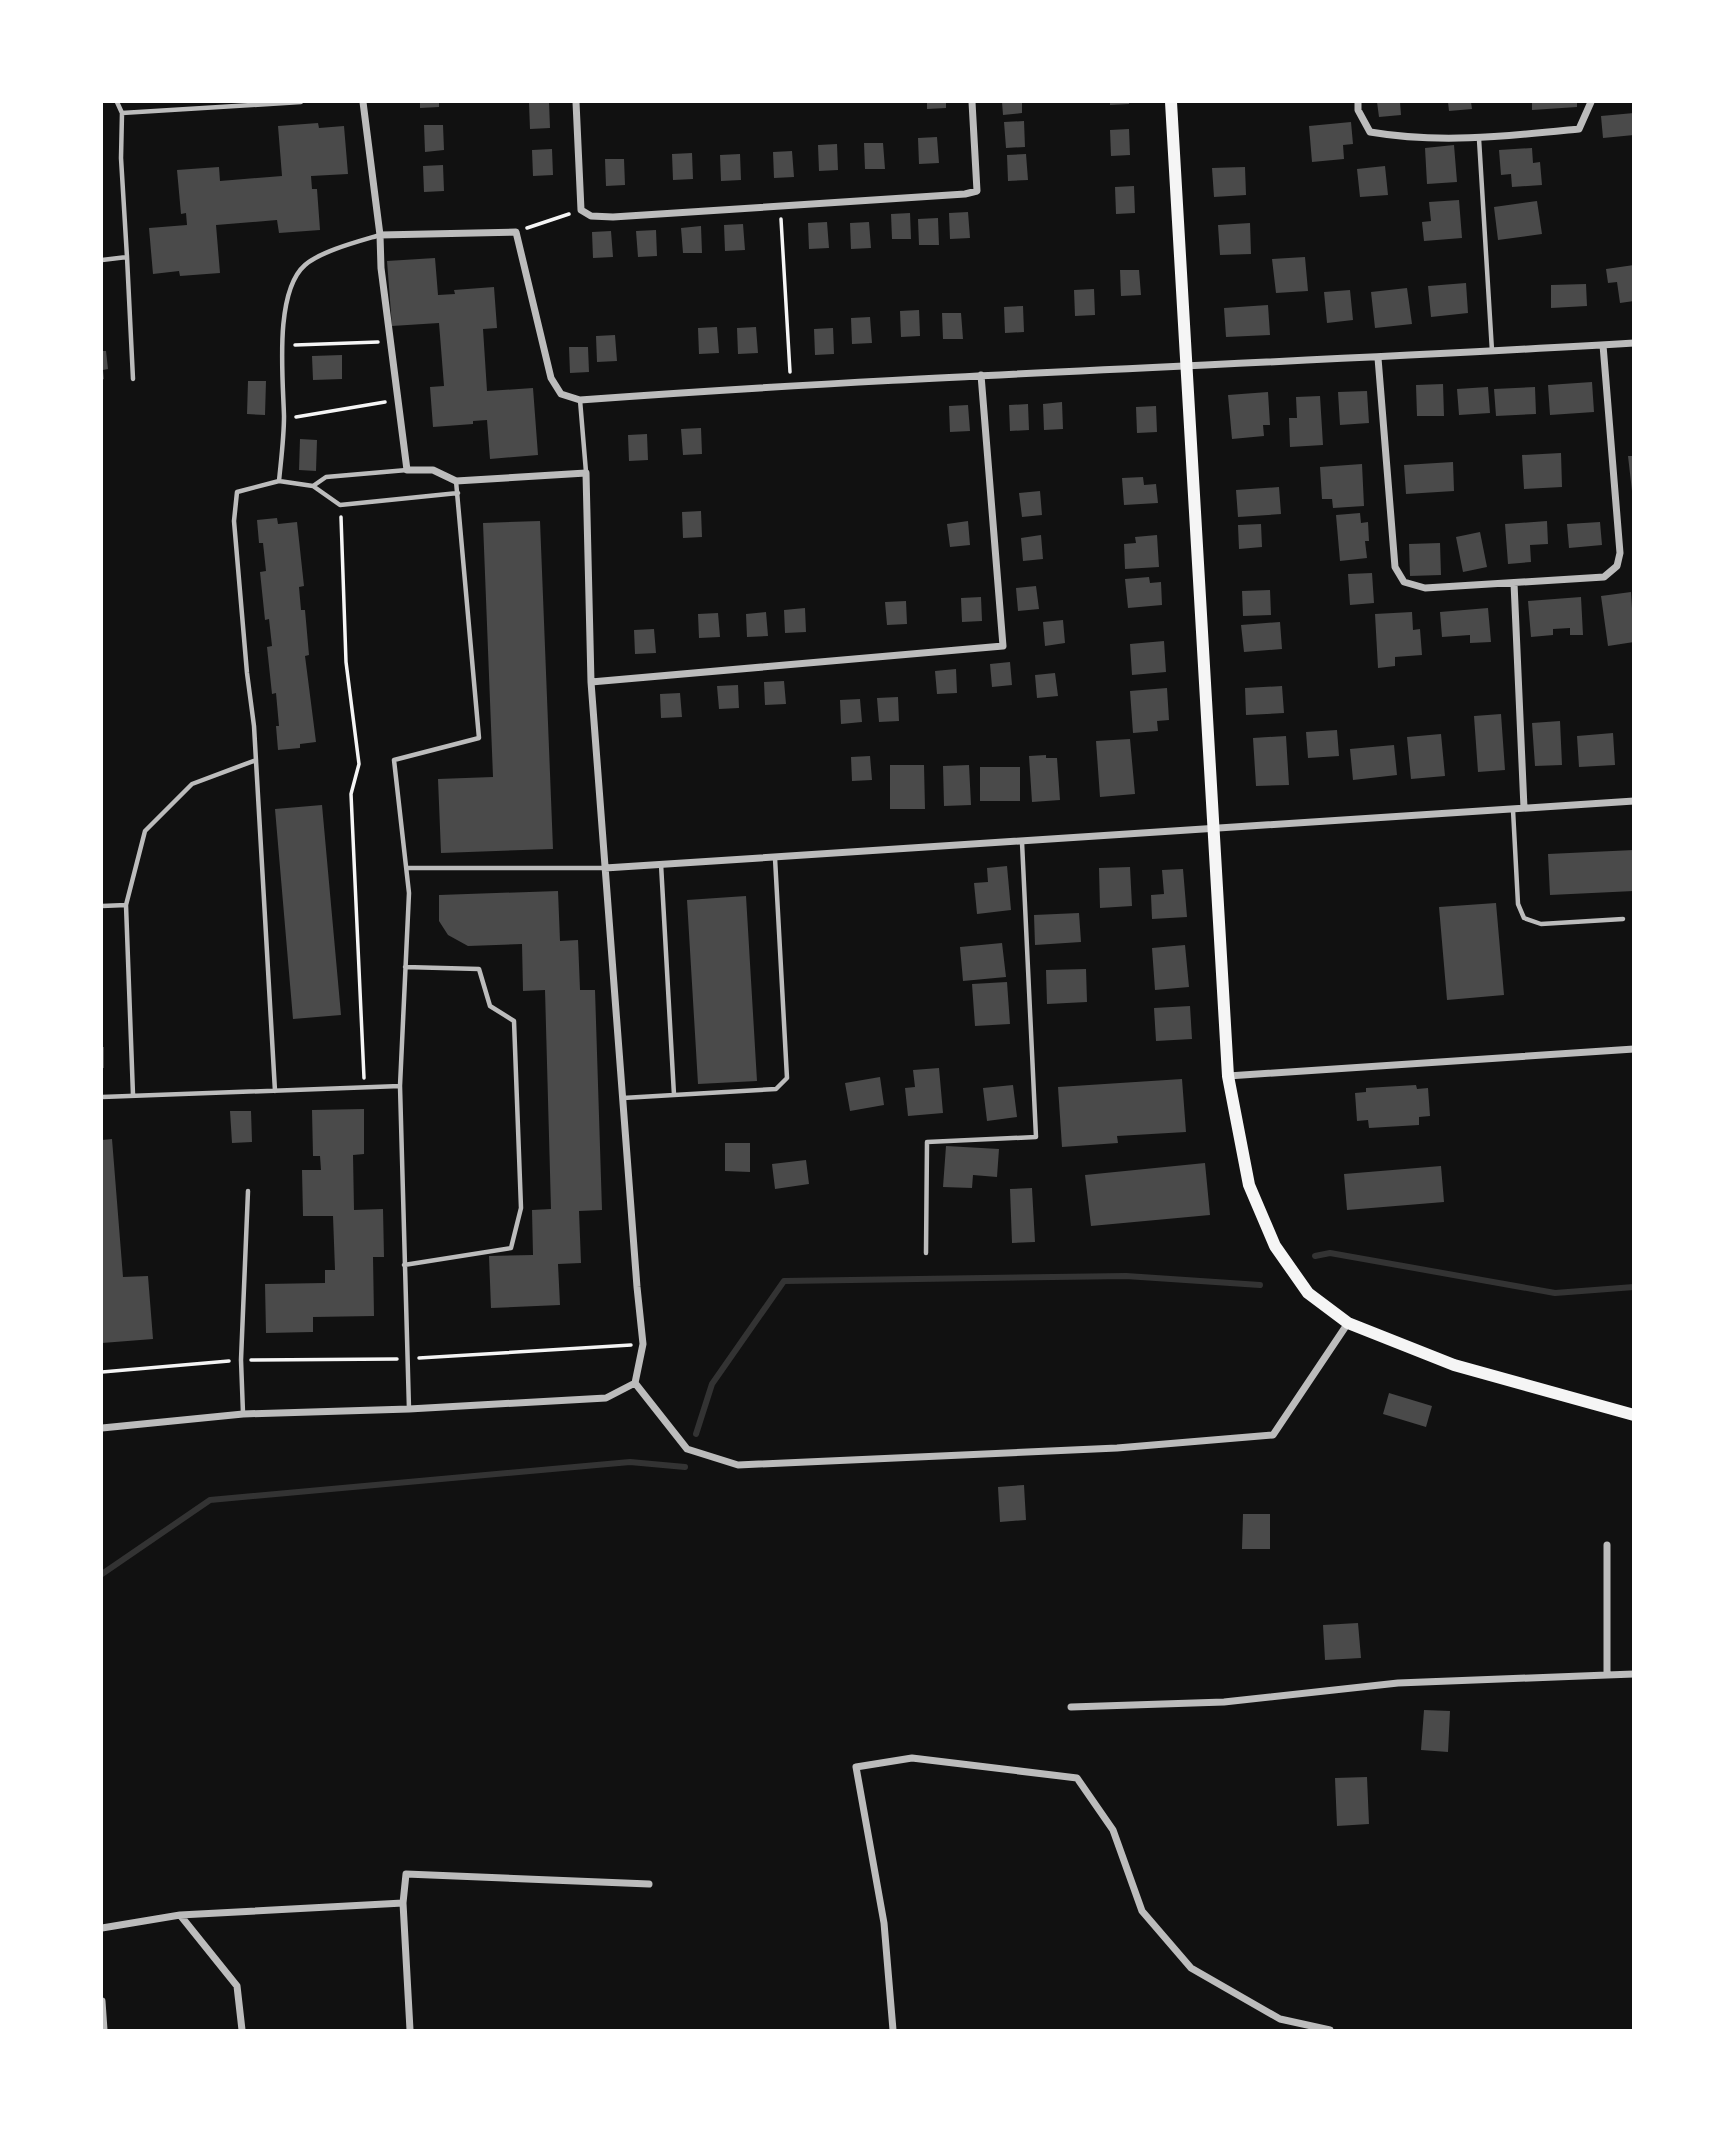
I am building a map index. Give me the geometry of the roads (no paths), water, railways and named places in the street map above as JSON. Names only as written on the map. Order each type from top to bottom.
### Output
[{"type":"main road","points":[[1171,102],[1228,1076],[1249,1185],[1275,1246],[1308,1293],[1348,1323],[1454,1365],[1633,1415]]},
{"type":"street","points":[[363,102],[407,470],[433,470],[456,481],[586,473],[591,682],[643,1344],[635,1383],[687,1449],[738,1465],[1117,1448],[1273,1435],[1348,1323]]},
{"type":"street","points":[[576,102],[581,210],[591,216],[613,217],[965,194],[977,191],[972,102]]},
{"type":"street","points":[[1358,102],[1358,110],[1370,132],[1406,138],[1479,139],[1579,129],[1591,102]]},
{"type":"street","points":[[380,234],[516,232],[551,378],[561,394],[580,400],[791,385],[1186,368],[1633,343]]},
{"type":"street","points":[[1378,358],[1395,567],[1404,582],[1425,588],[1514,583],[1604,577],[1617,566],[1620,553],[1603,345]]},
{"type":"street","points":[[591,682],[1003,646],[981,375]]},
{"type":"street","points":[[1514,583],[1524,808]]},
{"type":"street","points":[[605,868],[1633,801]]},
{"type":"street","points":[[1228,1076],[1633,1049]]},
{"type":"street","points":[[102,1428],[243,1414],[409,1409],[606,1398],[635,1383]]},
{"type":"street","points":[[1606,1675],[1607,1545]]},
{"type":"street","points":[[1071,1707],[1224,1702],[1398,1683],[1633,1674]]},
{"type":"street","points":[[893,2031],[884,1923],[856,1767],[912,1758],[1077,1778],[1113,1830],[1142,1911],[1191,1968],[1280,2019],[1329,2031]]},
{"type":"street","points":[[410,2031],[403,1903],[406,1874],[649,1884]]},
{"type":"street","points":[[102,1928],[180,1915],[403,1903]]},
{"type":"street","points":[[180,1915],[237,1986],[242,2031]]},
{"type":"street","points":[[102,2001],[104,2031]]},
{"type":"lane","points":[[117,102],[122,113],[121,158],[133,379]]},
{"type":"lane","points":[[122,113],[301,102]]},
{"type":"lane","points":[[1479,139],[1492,352]]},
{"type":"lane","points":[[279,481],[284,419],[281,372],[286,296],[305,265],[338,248],[380,234]]},
{"type":"lane","points":[[102,260],[127,257]]},
{"type":"lane","points":[[580,400],[586,473]]},
{"type":"lane","points":[[313,486],[326,477],[407,470]]},
{"type":"lane","points":[[275,1091],[256,760],[234,521],[237,492],[279,481],[313,486],[340,505],[458,493]]},
{"type":"lane","points":[[409,1409],[400,1086],[409,893],[394,760],[479,738],[456,481]]},
{"type":"lane","points":[[133,1095],[126,905],[145,831],[192,784],[256,760]]},
{"type":"lane","points":[[1513,809],[1518,904],[1524,918],[1541,924],[1623,919]]},
{"type":"lane","points":[[926,1253],[927,1142],[1037,1137],[1022,841]]},
{"type":"lane","points":[[623,1098],[776,1089],[786,1079],[775,857]]},
{"type":"lane","points":[[661,864],[674,1095]]},
{"type":"lane","points":[[408,868],[605,868]]},
{"type":"lane","points":[[102,906],[126,905]]},
{"type":"lane","points":[[404,1265],[511,1248],[521,1208],[514,1021],[490,1006],[480,969],[405,967]]},
{"type":"lane","points":[[102,1097],[400,1086]]},
{"type":"lane","points":[[243,1414],[242,1360],[248,1191]]},
{"type":"waterway","points":[[1315,1256],[1330,1253],[1555,1293],[1634,1287]]},
{"type":"waterway","points":[[696,1434],[712,1384],[784,1281],[1126,1276],[1260,1285]]},
{"type":"waterway","points":[[102,1574],[210,1500],[630,1462],[685,1467]]}]
